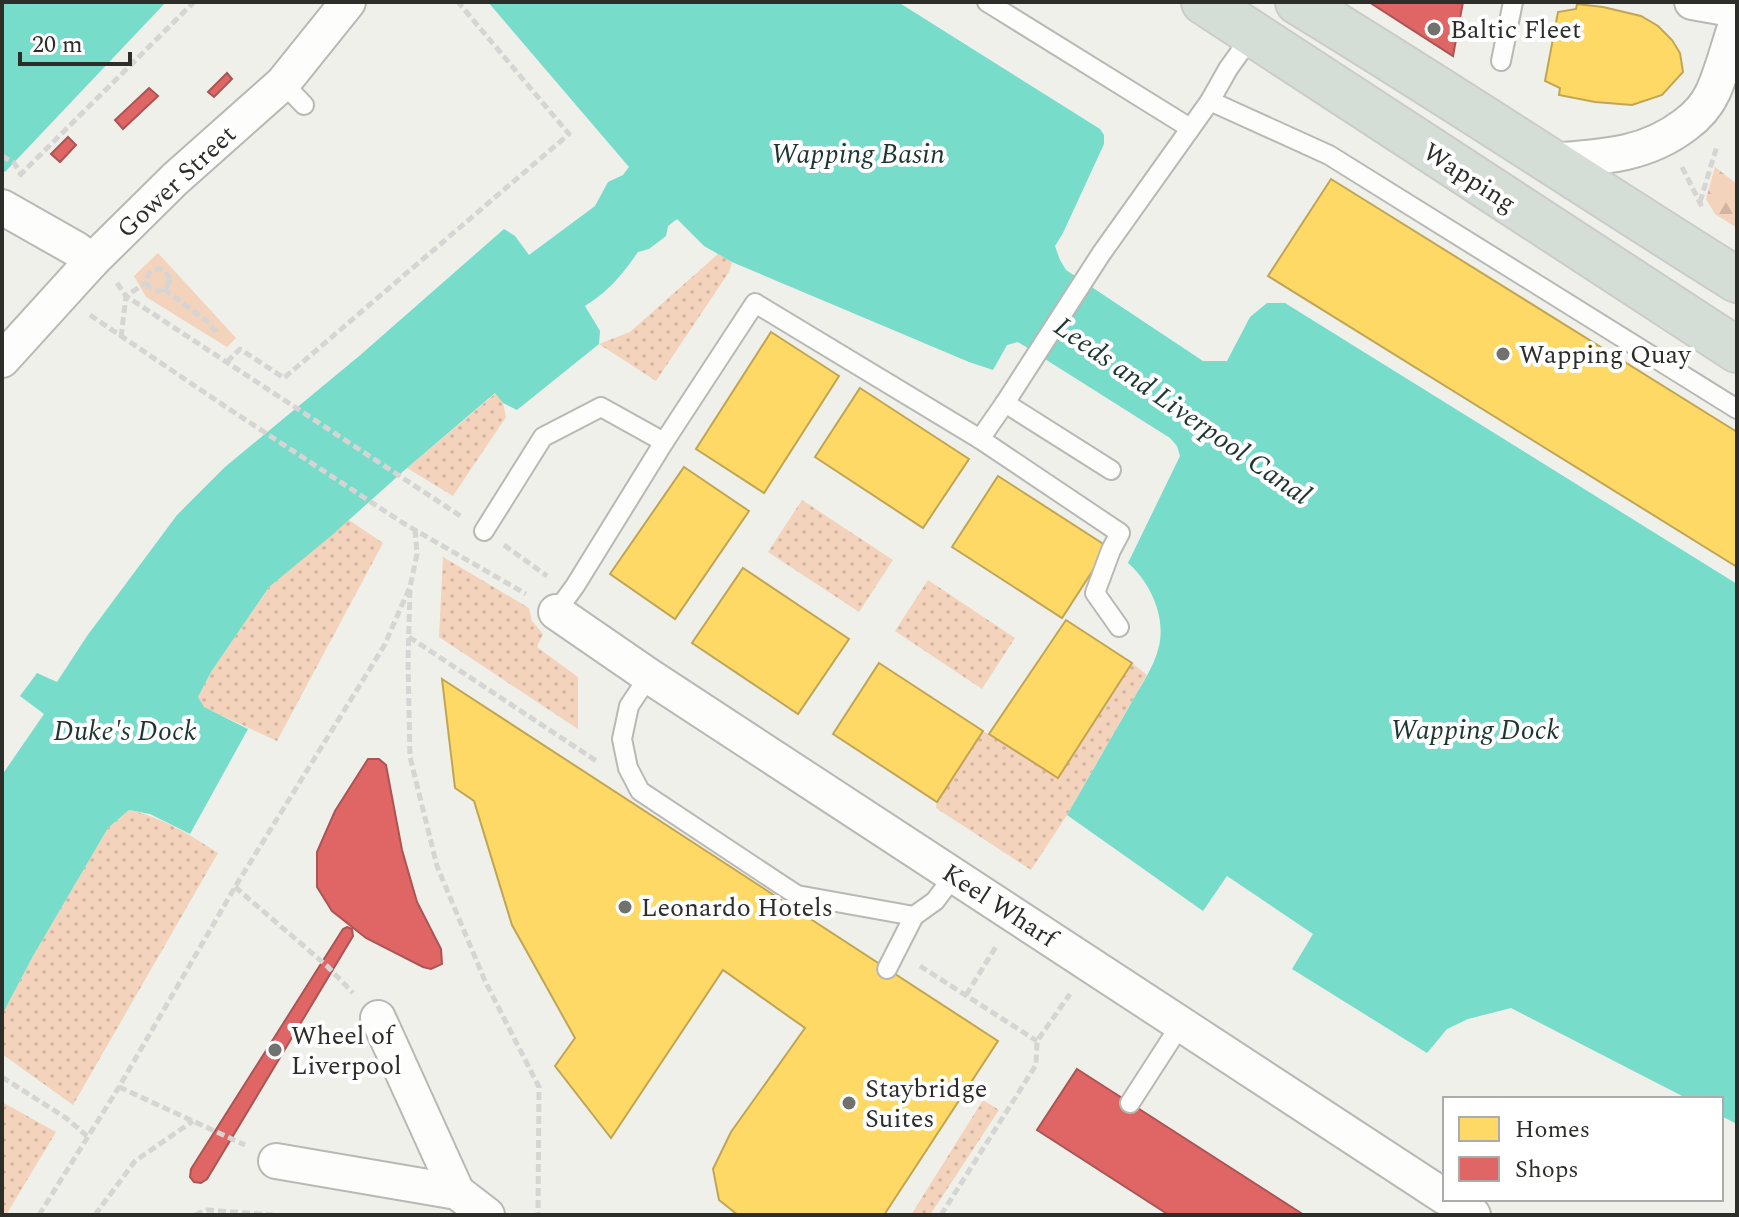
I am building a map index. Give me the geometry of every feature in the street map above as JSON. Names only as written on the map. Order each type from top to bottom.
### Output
[{"type":"highway","name":"Wapping","points":[[1204,2],[1737,350]]},
{"type":"highway","points":[[1298,2],[1737,280]]},
{"type":"street","name":"Gower Street","points":[[2,360],[104,272],[175,179],[293,94],[348,2]]},
{"type":"street","points":[[1692,2],[1737,10]]},
{"type":"street","points":[[1548,161],[1622,154],[1668,138],[1695,116],[1712,94],[1737,21]]},
{"type":"street","points":[[2,207],[76,249],[104,272]]},
{"type":"street","name":"Keel Wharf","points":[[556,612],[1443,1195]]},
{"type":"street","points":[[378,1018],[457,1192]]},
{"type":"street","points":[[276,1161],[457,1192],[487,1215]]},
{"type":"street","name":"Keel Wharf","points":[[1452,1201],[1473,1215]]},
{"type":"lane","points":[[987,2],[1190,128]]},
{"type":"lane","points":[[1501,61],[1513,2]]},
{"type":"lane","points":[[980,439],[1101,254],[1210,101],[1253,34]]},
{"type":"lane","points":[[1210,101],[1329,155],[1737,409]]},
{"type":"lane","points":[[556,612],[755,303],[980,439],[1120,533],[1095,593],[1119,627]]},
{"type":"lane","points":[[1005,403],[1111,470]]},
{"type":"lane","points":[[484,531],[543,437],[601,407],[664,442]]},
{"type":"lane","points":[[649,676],[629,706],[622,739],[628,768],[640,791],[797,895],[914,916]]},
{"type":"lane","points":[[887,969],[914,916],[935,901],[954,876]]},
{"type":"lane","points":[[1130,1103],[1181,1024]]},
{"type":"path","points":[[2,156],[14,163],[21,174],[194,2]]},
{"type":"path","points":[[227,362],[240,349],[284,378],[569,134],[458,2]]},
{"type":"path","points":[[1699,203],[1720,135]]},
{"type":"path","points":[[1678,159],[1710,219]]},
{"type":"path","points":[[121,337],[126,296],[147,282],[152,271],[163,271],[169,279],[164,289],[159,291],[147,282]]},
{"type":"path","points":[[104,272],[126,296],[547,574],[556,612]]},
{"type":"path","points":[[164,289],[208,322],[218,335]]},
{"type":"path","points":[[85,312],[403,523],[526,594]]},
{"type":"path","points":[[415,529],[417,554],[410,587],[410,757],[437,866],[485,981],[539,1087],[538,1215]]},
{"type":"path","points":[[39,1215],[119,1087],[235,887],[384,646],[410,587]]},
{"type":"path","points":[[409,637],[598,762]]},
{"type":"path","points":[[235,887],[327,966],[378,1018]]},
{"type":"path","points":[[966,995],[1000,941]]},
{"type":"path","points":[[920,966],[1037,1041]]},
{"type":"path","points":[[941,1215],[1036,1065],[1037,1041],[1073,990]]},
{"type":"path","points":[[2,1077],[66,1118],[87,1136]]},
{"type":"path","points":[[119,1087],[276,1161]]},
{"type":"path","points":[[95,1215],[135,1161],[194,1120]]},
{"type":"path","points":[[195,1215],[207,1210],[273,1215]]},
{"type":"green space","points":[[1715,167],[1737,184],[1737,228],[1715,214],[1706,199]]},
{"type":"green space","points":[[158,253],[236,338],[227,347],[146,297],[134,276]]},
{"type":"green space","points":[[718,254],[732,262],[729,272],[656,381],[599,344],[630,332]]},
{"type":"green space","points":[[496,393],[503,403],[506,417],[453,496],[407,468]]},
{"type":"green space","points":[[802,500],[893,560],[859,612],[768,552]]},
{"type":"green space","points":[[349,520],[383,543],[277,741],[203,707],[198,697],[211,672],[269,587]]},
{"type":"green space","points":[[443,557],[529,608],[532,621],[543,634],[537,647],[578,677],[578,729],[439,637]]},
{"type":"green space","points":[[928,580],[1015,638],[982,689],[895,631]]},
{"type":"green space","points":[[1132,663],[1147,675],[1067,815],[1031,870],[936,808],[983,731],[1058,777]]},
{"type":"green space","points":[[129,810],[164,822],[218,853],[73,1105],[2,1054],[2,1015],[108,828]]},
{"type":"green space","points":[[983,1100],[999,1110],[930,1215],[911,1215]]},
{"type":"green space","points":[[2,1102],[56,1132],[6,1215],[2,1215]]},
{"type":"water","points":[[2,2],[166,2],[5,172],[2,170]]},
{"type":"water","points":[[488,2],[898,2],[1100,129],[1104,135],[1104,144],[1055,246],[1066,270],[1203,361],[1227,361],[1250,317],[1267,303],[1285,303],[1737,584],[1737,1124],[1723,1117],[1723,1097],[1684,1097],[1511,1008],[1468,1019],[1447,1029],[1427,1053],[1292,969],[1313,934],[1227,876],[1203,911],[1067,815],[1157,654],[1161,635],[1158,612],[1143,580],[1128,563],[1180,456],[1177,446],[1170,438],[1018,342],[1007,345],[993,370],[969,362],[732,262],[704,246],[677,219],[668,226],[666,236],[649,249],[638,252],[614,282],[585,306],[600,331],[599,344],[517,410],[503,403],[495,393],[269,587],[211,672],[198,697],[204,707],[248,729],[190,834],[150,814],[129,810],[108,828],[2,1015],[2,775],[44,714],[20,696],[37,673],[57,682],[87,636],[177,515],[225,467],[358,357],[504,229],[515,236],[529,255],[595,206],[608,182],[623,175],[629,167]]},
{"type":"building: Homes","points":[[1577,4],[1641,16],[1658,26],[1680,53],[1683,72],[1662,95],[1632,105],[1559,95],[1560,88],[1545,81],[1558,12],[1576,9]]},
{"type":"building: Homes","name":"Wapping Quay","points":[[1331,179],[1737,432],[1737,567],[1268,276]]},
{"type":"building: Homes","points":[[771,332],[839,376],[764,493],[696,449]]},
{"type":"building: Homes","points":[[860,388],[969,459],[923,528],[815,457]]},
{"type":"building: Homes","points":[[684,467],[749,511],[675,619],[610,574]]},
{"type":"building: Homes","points":[[998,476],[1108,547],[1062,618],[952,547]]},
{"type":"building: Homes","points":[[743,568],[849,639],[798,714],[692,643]]},
{"type":"building: Homes","points":[[1066,620],[1132,663],[1058,778],[989,734]]},
{"type":"building: Homes","points":[[879,663],[983,731],[937,802],[833,734]]},
{"type":"building: Homes","points":[[442,679],[998,1041],[884,1215],[738,1215],[719,1200],[713,1169],[731,1132],[805,1028],[723,970],[611,1138],[555,1066],[575,1038],[512,925],[474,801],[455,788]]},
{"type":"building: Shops","name":"Baltic Fleet","points":[[1369,2],[1463,2],[1453,56]]},
{"type":"building: Shops","points":[[227,73],[232,79],[214,97],[208,92]]},
{"type":"building: Shops","points":[[149,88],[158,96],[123,129],[115,120]]},
{"type":"building: Shops","points":[[68,137],[76,145],[60,162],[51,154]]},
{"type":"building: Shops","points":[[368,759],[379,759],[386,765],[402,850],[417,902],[441,949],[442,964],[431,969],[366,938],[332,911],[317,887],[317,852],[335,811]]},
{"type":"building: Shops","name":"Wheel of Liverpool","points":[[347,927],[352,929],[353,936],[207,1179],[201,1183],[194,1182],[190,1177],[191,1169]]},
{"type":"building: Shops","points":[[1077,1069],[1304,1215],[1169,1215],[1037,1130]]},
{"type":"place","name":"Baltic Fleet","points":[[1434,29]]},
{"type":"place","name":"Wapping Quay","points":[[1503,354]]},
{"type":"place","name":"Leonardo Hotels","points":[[625,907]]},
{"type":"place","name":"Wheel of Liverpool","points":[[275,1050]]},
{"type":"place","name":"Staybridge Suites","points":[[849,1103]]},
{"type":"water label","name":"Wapping Basin","points":[[858,153]]},
{"type":"water label","name":"Leeds and Liverpool Canal","points":[[1183,410]]},
{"type":"water label","name":"Wapping Dock","points":[[1475,729]]},
{"type":"water label","name":"Duke's Dock","points":[[125,730]]}]
